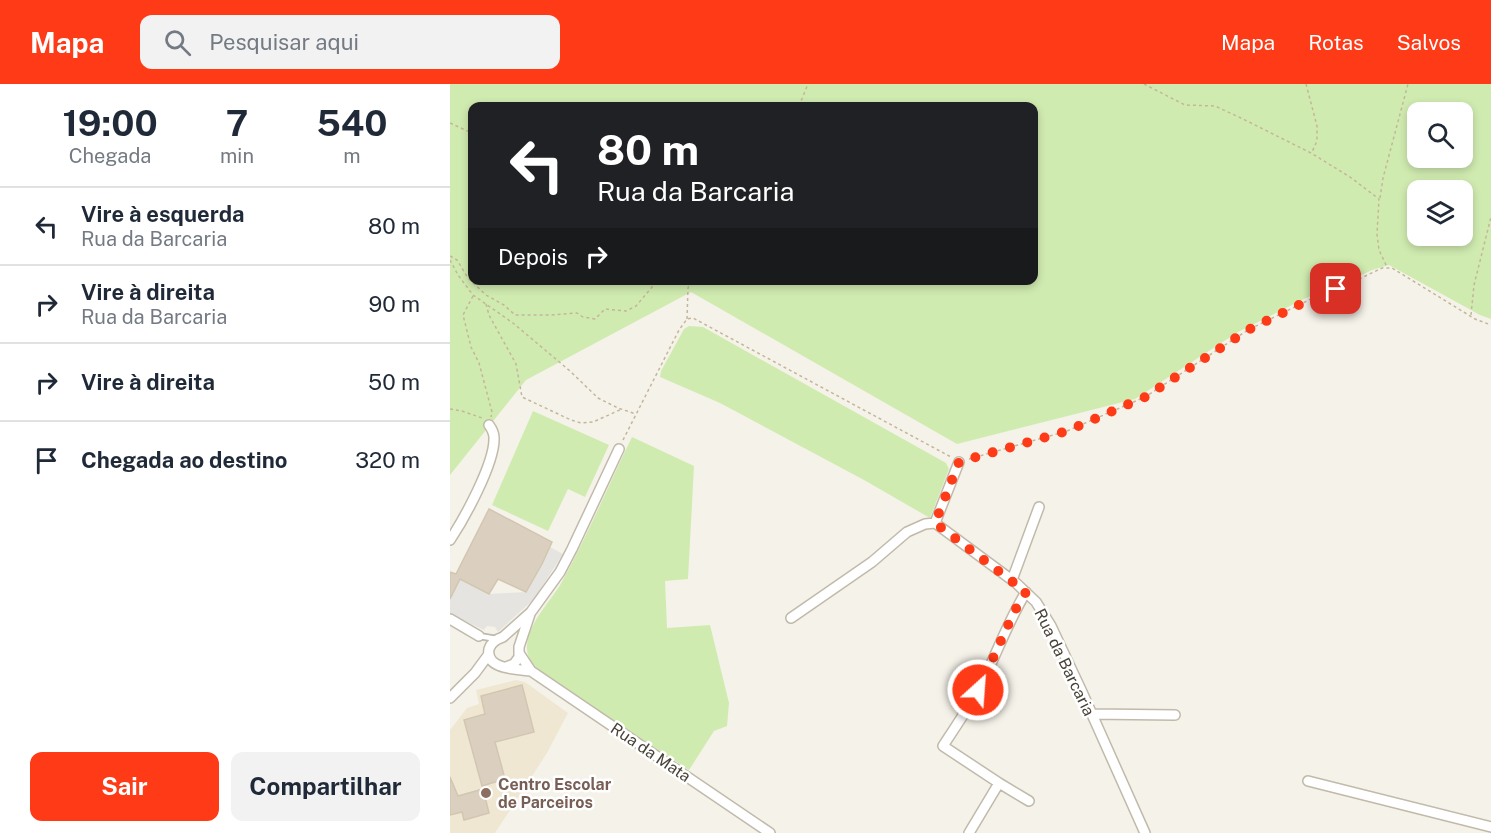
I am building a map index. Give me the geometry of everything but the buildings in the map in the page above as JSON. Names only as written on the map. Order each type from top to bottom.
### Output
[{"type":"street","points":[[450,540],[473,501],[492,454],[494,438],[489,425]]},
{"type":"street","points":[[450,698],[475,673],[491,645],[531,612],[560,572],[619,449]]},
{"type":"street","points":[[791,618],[872,562],[907,532],[925,524],[935,523],[959,462]]},
{"type":"street","points":[[1012,580],[1039,507]]},
{"type":"street","name":"Rua da Barcaria","points":[[935,523],[1012,580],[1036,602],[1051,626],[1145,833]]},
{"type":"street","points":[[1026,592],[1014,612],[971,703],[943,746],[1029,801]]},
{"type":"street","points":[[475,673],[510,666],[517,661],[531,612]]},
{"type":"street","points":[[450,619],[479,636]]},
{"type":"street","points":[[500,638],[513,639],[519,650]]},
{"type":"street","name":"Rua da Mata","points":[[519,650],[531,671]]},
{"type":"street","points":[[489,652],[494,663],[502,667]]},
{"type":"street","name":"Rua da Mata","points":[[502,667],[531,671],[771,833]]},
{"type":"street","points":[[1092,714],[1175,715]]},
{"type":"street","points":[[1308,781],[1491,827]]},
{"type":"street","points":[[969,833],[999,783]]},
{"type":"lane","points":[[479,636],[500,638]]},
{"type":"lane","points":[[479,636],[489,652]]},
{"type":"path","points":[[801,102],[808,84]]},
{"type":"path","points":[[1144,84],[1185,105],[1215,106],[1241,118],[1311,153],[1380,199]]},
{"type":"path","points":[[1306,84],[1317,126],[1317,141],[1311,153]]},
{"type":"path","points":[[1387,268],[1378,250],[1380,199],[1383,177],[1408,84]]},
{"type":"path","points":[[450,123],[468,132]]},
{"type":"path","points":[[1471,316],[1474,285],[1491,217]]},
{"type":"path","points":[[450,256],[457,260],[468,278]]},
{"type":"path","points":[[450,260],[473,295],[513,323],[598,398],[636,414]]},
{"type":"path","points":[[687,320],[693,318],[959,462],[1067,431],[1145,397],[1248,330],[1317,296],[1382,268],[1392,268],[1471,316],[1491,325]]},
{"type":"path","points":[[475,285],[516,315],[577,313],[583,317],[595,319],[605,309],[626,310],[636,306],[654,285]]},
{"type":"path","points":[[619,449],[674,339],[687,320],[689,285]]},
{"type":"path","points":[[473,295],[463,315],[492,412],[489,425]]},
{"type":"path","points":[[486,304],[489,315],[516,363],[522,397],[581,423],[593,422],[622,409]]},
{"type":"path","points":[[450,409],[481,417],[489,425]]},
{"type":"shaded area","points":[[550,547],[563,554],[534,599],[498,632],[495,627],[487,626],[484,630],[450,614],[450,597],[460,579],[489,594],[526,592]]},
{"type":"shaded area","name":"Centro Escolar de Parceiros","points":[[516,680],[525,682],[568,713],[547,753],[495,833],[450,833],[450,730],[467,708],[479,704],[476,690]]},
{"type":"green space","points":[[450,84],[1491,84],[1491,319],[1389,265],[1306,298],[1238,332],[1135,399],[957,444],[691,292],[526,380],[450,475]]},
{"type":"green space","points":[[689,326],[703,327],[946,463],[949,469],[930,518],[720,403],[660,377],[684,329]]},
{"type":"green space","points":[[533,411],[609,445],[585,497],[568,489],[548,531],[492,505]]},
{"type":"green space","points":[[632,437],[694,466],[688,579],[665,581],[667,628],[710,625],[729,703],[727,726],[714,731],[689,770],[545,676],[532,663],[527,651],[532,628],[573,561]]},
{"type":"place","name":"Centro Escolar de Parceiros","points":[[486,793]]},
{"type":"route","points":[[978,690],[1014,612],[1026,592],[935,523],[959,462],[1067,431],[1145,397],[1248,330],[1336,289]]}]
